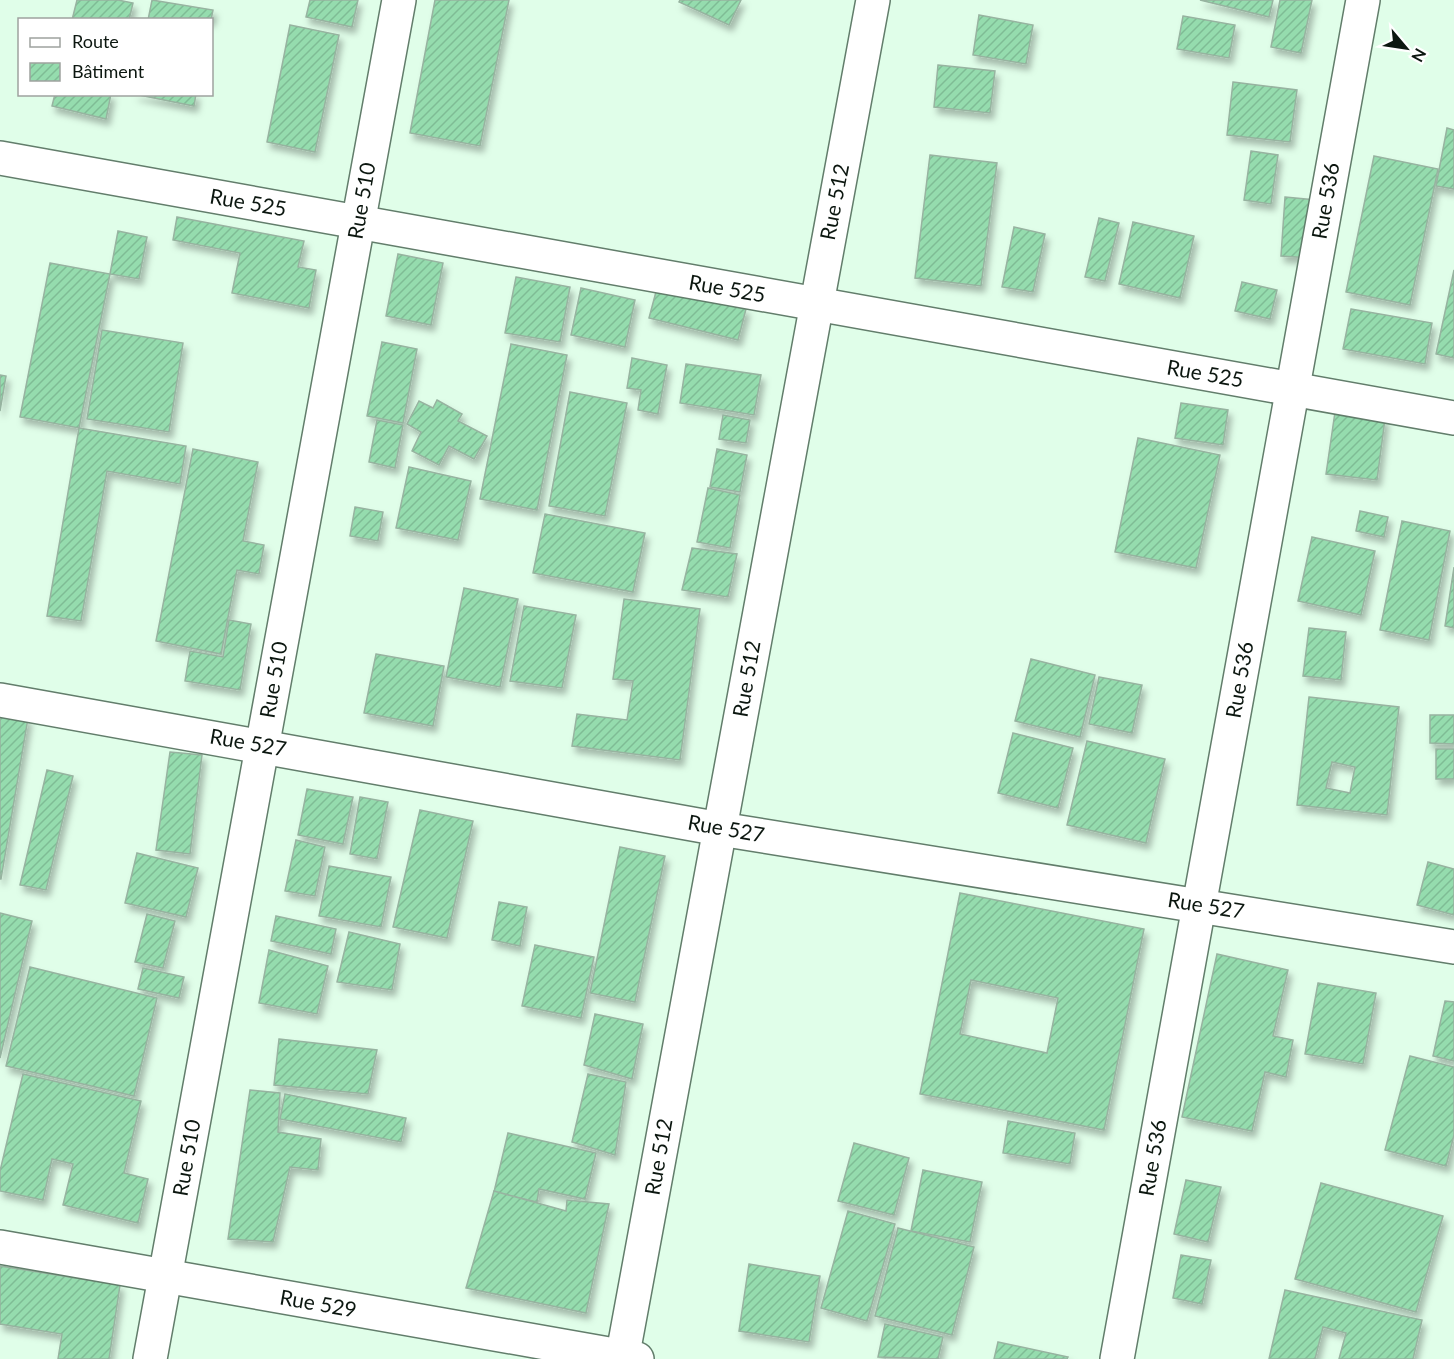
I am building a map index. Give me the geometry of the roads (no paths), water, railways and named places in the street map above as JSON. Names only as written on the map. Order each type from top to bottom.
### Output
[{"type":"street","name":"Rue 510","points":[[150,1359],[399,0]]},
{"type":"street","name":"Rue 512","points":[[627,1358],[720,829],[873,0]]},
{"type":"street","name":"Rue 536","points":[[1117,1359],[1362,0]]},
{"type":"street","name":"Rue 525","points":[[0,158],[1454,418]]},
{"type":"street","name":"Rue 527","points":[[0,700],[262,745],[720,829],[1199,904],[1454,947]]},
{"type":"street","name":"Rue 529","points":[[0,1247],[627,1358]]}]
